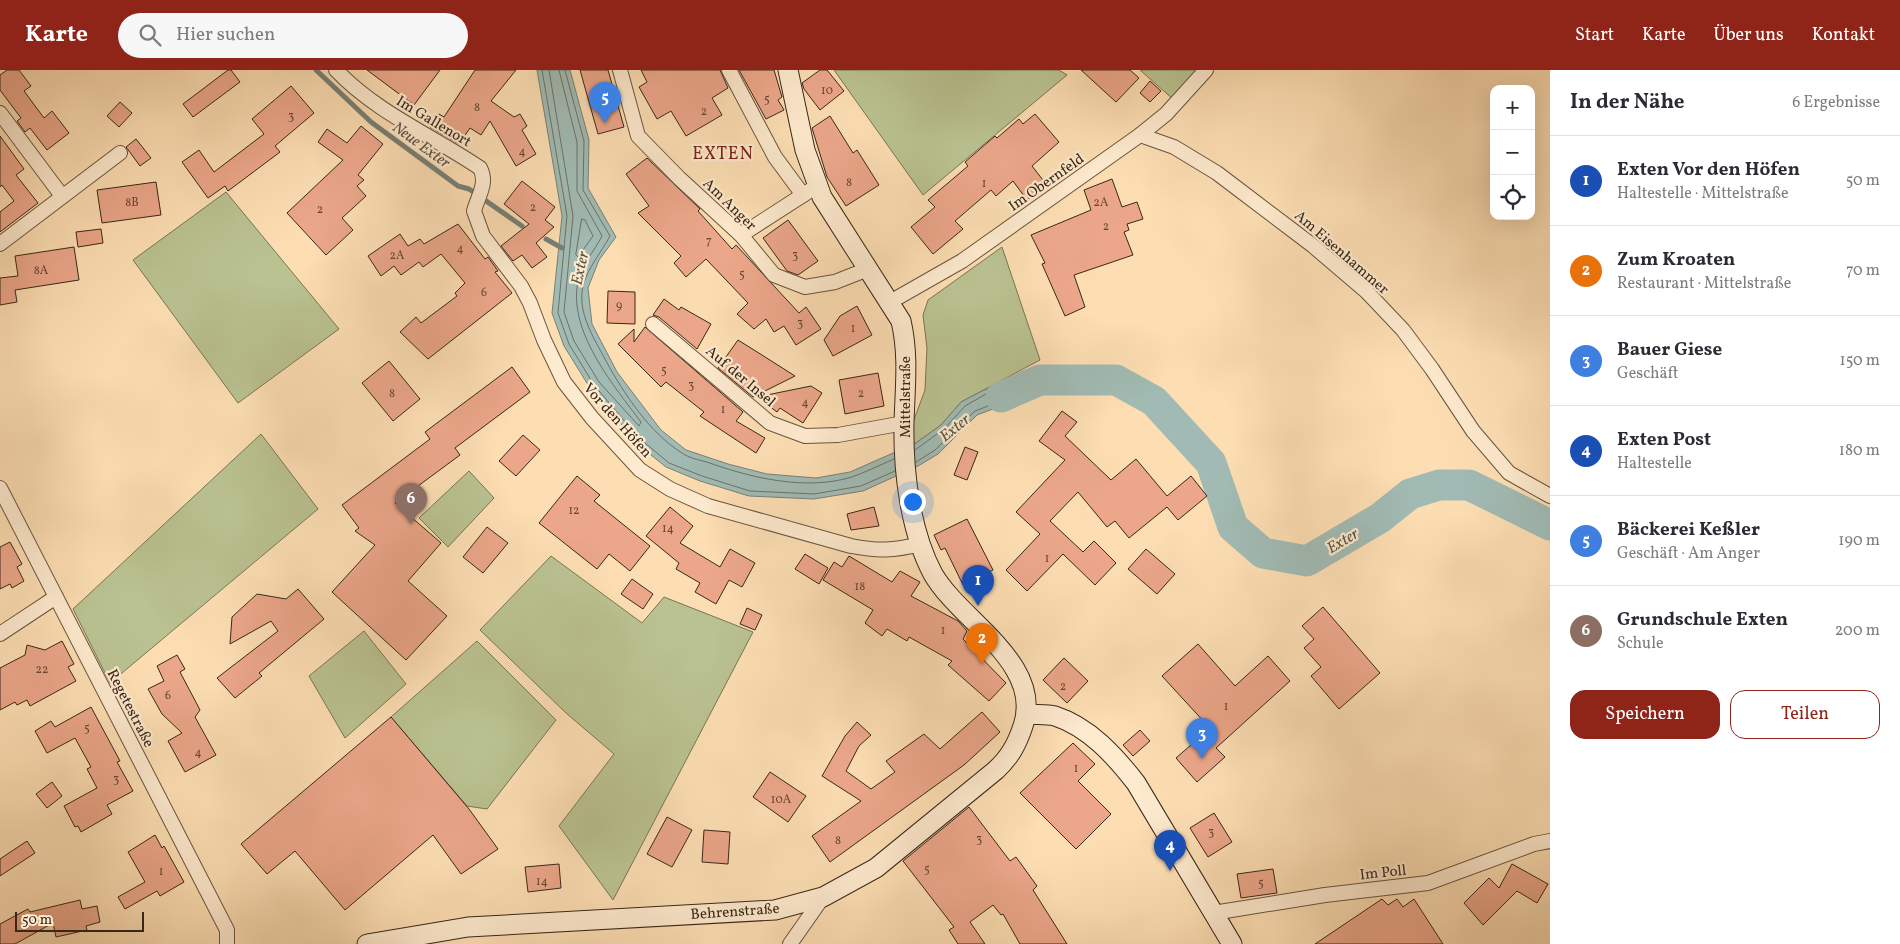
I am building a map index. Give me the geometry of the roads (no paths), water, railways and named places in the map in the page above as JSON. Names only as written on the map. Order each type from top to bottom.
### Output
[{"type":"main road","name":"Mittelstraße","points":[[788,70],[805,150],[810,190],[822,197],[901,321],[905,338],[907,375],[904,425],[908,482],[913,518],[920,544],[934,575],[958,606],[990,638],[1019,675],[1027,696],[1027,714]]},
{"type":"main road","name":"Behrenstraße","points":[[367,944],[468,926],[775,910],[823,897],[876,868],[996,770],[1009,758],[1019,740],[1027,714]]},
{"type":"main road","points":[[1027,714],[1053,715],[1075,724],[1120,762],[1136,784],[1232,944]]},
{"type":"street","name":"Im Gallenort","points":[[336,70],[354,89],[376,106],[480,168],[484,176],[483,187]]},
{"type":"street","name":"Am Anger","points":[[620,70],[638,136],[679,178],[741,235],[774,275],[805,287],[835,282],[868,269]]},
{"type":"street","points":[[729,70],[775,157],[810,190],[741,235]]},
{"type":"street","name":"Im Obernfeld","points":[[890,302],[962,261],[1140,135],[1166,114],[1206,70]]},
{"type":"street","points":[[0,113],[62,196]]},
{"type":"street","name":"Am Eisenhammer","points":[[1140,135],[1174,147],[1217,172],[1312,244],[1367,292],[1402,330],[1432,369],[1473,431],[1510,473],[1550,496]]},
{"type":"street","points":[[0,244],[120,153]]},
{"type":"street","name":"Vor den Höfen","points":[[483,187],[474,211],[483,236],[521,286],[564,382],[592,418],[640,470],[670,489],[708,506],[850,546],[874,550],[896,550],[920,544]]},
{"type":"street","name":"Auf der Insel","points":[[654,324],[770,423],[805,436],[838,435],[904,425]]},
{"type":"street","name":"Regetestraße","points":[[0,488],[227,930],[227,944]]},
{"type":"street","points":[[0,634],[56,597]]},
{"type":"street","name":"Im Poll","points":[[1213,913],[1325,895],[1428,884],[1534,844],[1550,841]]},
{"type":"street","points":[[790,944],[823,897]]},
{"type":"water","points":[[537,70],[570,70],[589,140],[588,188],[616,237],[599,260],[588,288],[592,324],[617,372],[661,430],[686,450],[767,474],[816,478],[850,472],[916,443],[941,425],[961,402],[984,390],[1011,383],[1040,380],[1022,398],[977,415],[938,454],[918,466],[863,491],[814,499],[749,496],[700,481],[666,467],[641,447],[590,388],[564,346],[552,313],[562,216]]},
{"type":"waterway","name":"Neue Exter","points":[[316,70],[371,122],[458,186],[469,189],[522,226]]},
{"type":"waterway","name":"Neue Exter","points":[[546,239],[562,248]]},
{"type":"waterway","name":"Exter","points":[[1001,397],[1040,380],[1116,380],[1154,401],[1211,463],[1233,527],[1263,553],[1307,561],[1380,518],[1410,494],[1439,485],[1469,485],[1550,525]]},
{"type":"place","name":"Bäckerei Keßler","points":[[605,123]]},
{"type":"place","name":"Grundschule Exten","points":[[411,524]]},
{"type":"place","name":"Exten Vor den Höfen","points":[[978,606]]},
{"type":"place","name":"Zum Kroaten","points":[[982,664]]},
{"type":"place","name":"Bauer Giese","points":[[1202,759]]},
{"type":"place","name":"Exten Post","points":[[1170,871]]},
{"type":"district","name":"EXTEN","points":[[723,153]]}]
